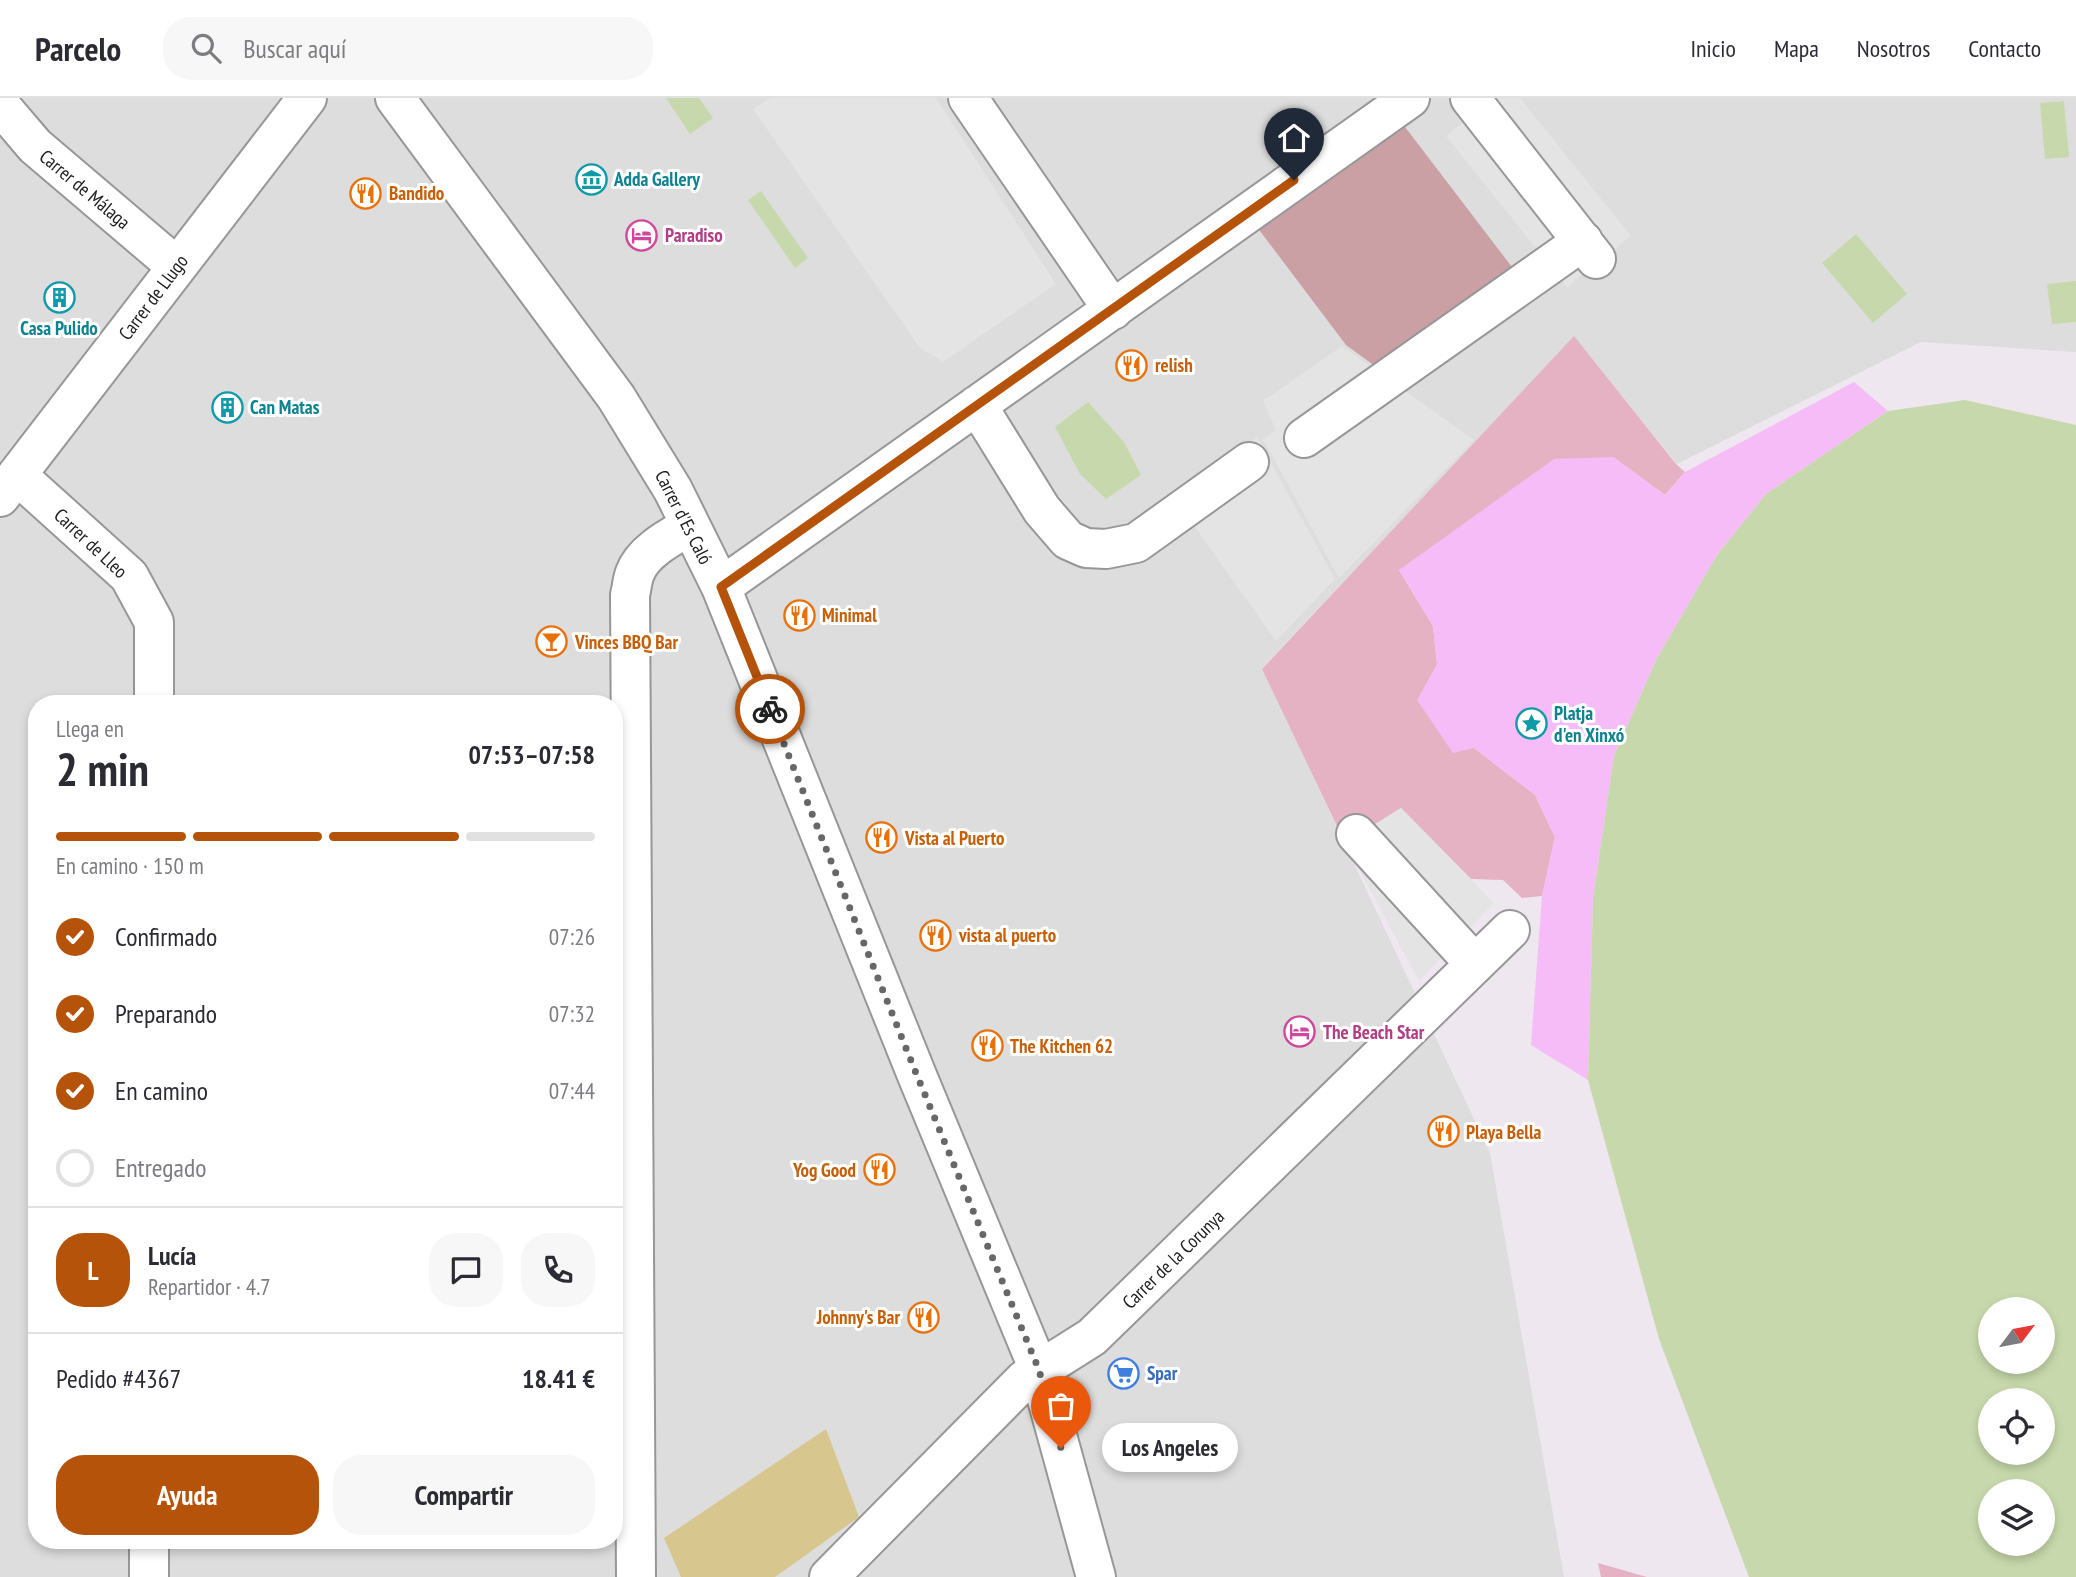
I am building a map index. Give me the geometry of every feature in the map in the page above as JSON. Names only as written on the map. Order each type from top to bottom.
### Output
[{"type":"street","name":"Carrer de Llugo","points":[[9,486],[307,98]]},
{"type":"street","name":"Carrer d'Es Caló","points":[[395,98],[616,397],[673,491],[721,587],[916,1073],[1039,1370],[1096,1577]]},
{"type":"street","points":[[968,98],[1113,310]]},
{"type":"street","points":[[721,587],[1410,98]]},
{"type":"street","points":[[1304,439],[1590,250],[1470,98]]},
{"type":"street","name":"Carrer de Málaga","points":[[0,104],[35,146],[176,267]]},
{"type":"street","points":[[977,405],[1042,510],[1068,540],[1086,548],[1107,549],[1136,543],[1249,462]]},
{"type":"street","name":"Carrer de Lleo","points":[[9,486],[129,576],[155,622],[153,695]]},
{"type":"street","points":[[636,1577],[630,596],[635,572],[643,559],[690,526]]},
{"type":"street","points":[[1356,834],[1475,964]]},
{"type":"street","name":"Carrer de la Corunya","points":[[829,1577],[1024,1380],[1092,1337],[1510,930]]},
{"type":"street","points":[[149,1549],[149,1577]]},
{"type":"shaded area","points":[[0,98],[2076,98],[2076,352],[1921,342],[1677,464],[1574,337],[1262,668],[1490,1153],[1564,1577],[0,1577]]},
{"type":"shaded area","points":[[666,98],[699,98],[713,118],[690,134]]},
{"type":"shaded area","points":[[771,98],[936,98],[1056,284],[943,362],[920,348],[753,109]]},
{"type":"shaded area","points":[[1493,98],[1520,98],[1631,236],[1567,287],[1446,136]]},
{"type":"shaded area","points":[[2064,101],[2069,157],[2045,159],[2040,103]]},
{"type":"shaded area","points":[[1402,123],[1515,271],[1379,369],[1346,345],[1257,227]]},
{"type":"shaded area","points":[[761,191],[808,258],[795,268],[748,200]]},
{"type":"shaded area","points":[[1856,234],[1907,294],[1873,323],[1822,263]]},
{"type":"shaded area","points":[[2076,281],[2076,322],[2052,324],[2047,284]]},
{"type":"shaded area","points":[[1574,336],[1685,472],[1665,495],[1613,457],[1399,570],[1433,626],[1437,664],[1474,748],[1535,795],[1555,837],[1542,896],[1522,898],[1503,880],[1471,879],[1401,808],[1345,843],[1262,669]]},
{"type":"shaded area","points":[[1342,346],[1474,440],[1339,578],[1263,439],[1276,430],[1263,401]]},
{"type":"shaded area","points":[[1965,400],[2076,425],[2076,1577],[1749,1577],[1659,1339],[1588,1080],[1593,898],[1614,756],[1656,660],[1717,555],[1766,494],[1888,411]]},
{"type":"shaded area","points":[[1088,402],[1124,442],[1141,475],[1106,499],[1080,474],[1055,427]]},
{"type":"shaded area","points":[[1257,437],[1335,579],[1276,641],[1175,499]]},
{"type":"shaded area","points":[[1401,808],[1494,903],[1419,981],[1345,843]]},
{"type":"shaded area","points":[[826,1429],[859,1517],[775,1577],[681,1577],[664,1538]]},
{"type":"shaded area","points":[[1598,1563],[1647,1577],[1601,1577]]},
{"type":"sand","name":"Platja d'en Xinxó","points":[[1854,382],[1888,411],[1766,494],[1717,555],[1656,660],[1614,756],[1593,898],[1588,1080],[1531,1045],[1542,896],[1555,837],[1535,795],[1474,748],[1453,753],[1417,700],[1437,664],[1433,626],[1399,570],[1554,459],[1613,457],[1665,495],[1685,472]]},
{"type":"way so far","points":[[770,709],[1039,1370],[1061,1448]]},
{"type":"place","name":"Adda Gallery","points":[[591,179]]},
{"type":"place","name":"Bandido","points":[[366,193]]},
{"type":"place","name":"Paradiso","points":[[642,235]]},
{"type":"place","name":"Casa Pulido","points":[[59,297]]},
{"type":"place","name":"relish","points":[[1132,365]]},
{"type":"place","name":"Can Matas","points":[[227,407]]},
{"type":"place","name":"Minimal","points":[[799,615]]},
{"type":"place","name":"Vinces BBQ Bar","points":[[552,642]]},
{"type":"place","name":"Platja d'en Xinxó","points":[[1531,724]]},
{"type":"place","name":"Vista al Puerto","points":[[882,838]]},
{"type":"place","name":"vista al puerto","points":[[936,935]]},
{"type":"place","name":"The Beach Star","points":[[1300,1032]]},
{"type":"place","name":"The Kitchen 62","points":[[987,1046]]},
{"type":"place","name":"Playa Bella","points":[[1443,1132]]},
{"type":"place","name":"Yog Good","points":[[879,1170]]},
{"type":"place","name":"Johnny's Bar","points":[[923,1317]]},
{"type":"place","name":"Spar","points":[[1124,1373]]},
{"type":"place","name":"Los Angeles","points":[[1061,1448]]},
{"type":"route","points":[[770,709],[721,587],[1294,180]]}]
